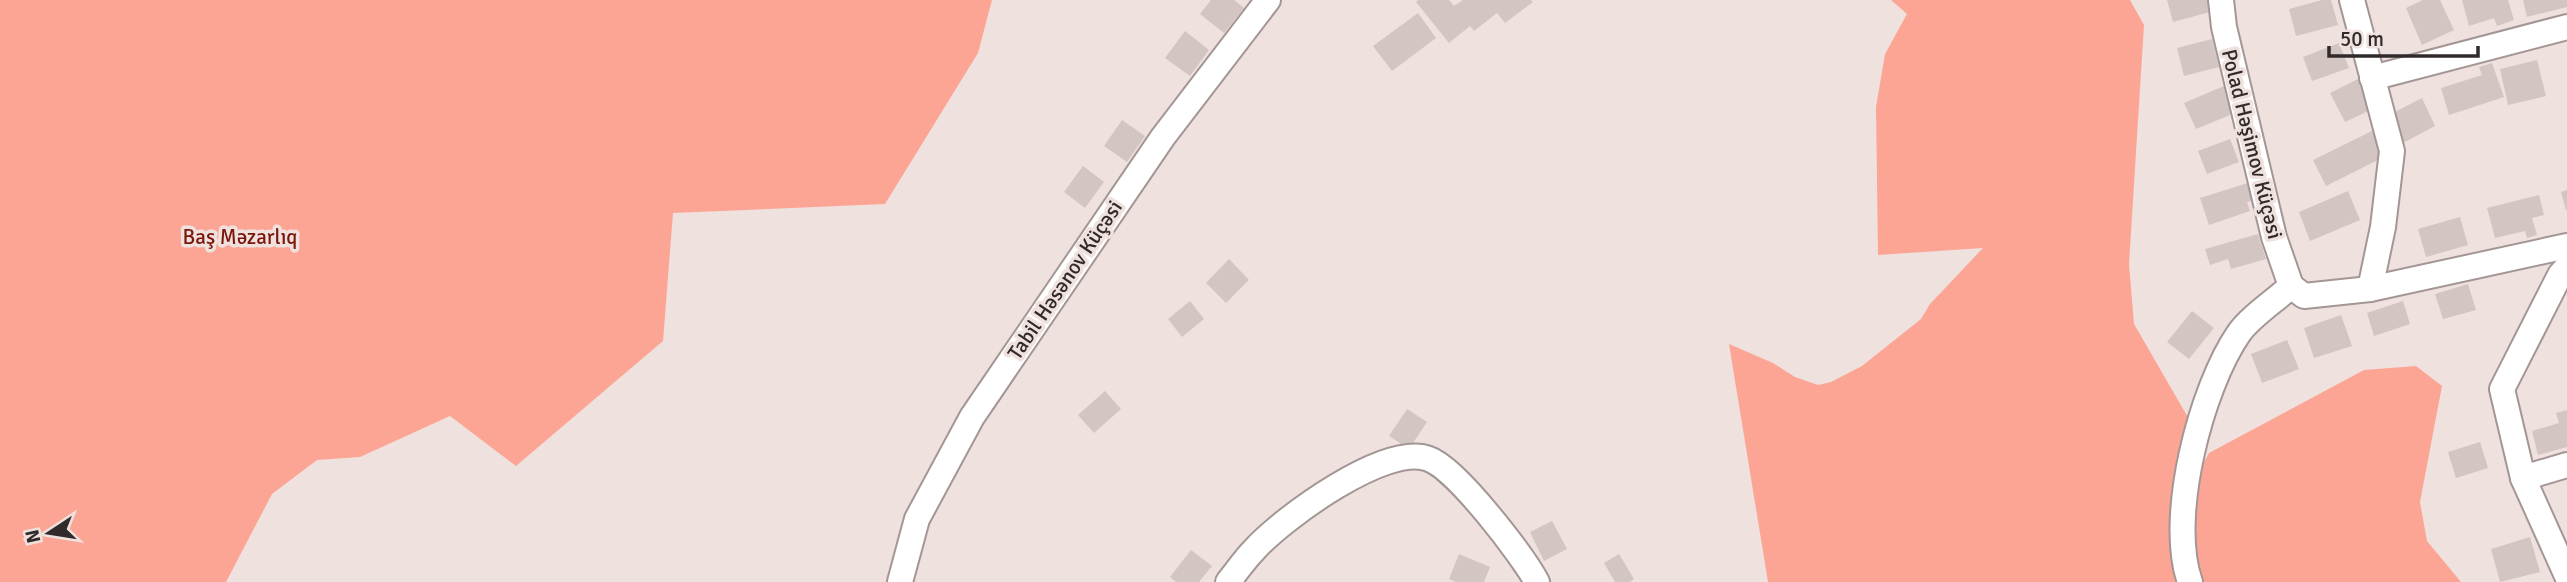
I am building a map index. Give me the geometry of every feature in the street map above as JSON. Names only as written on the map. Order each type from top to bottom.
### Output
[{"type":"street","name":"Tabil Həsənov Küçəsi","points":[[900,582],[917,519],[972,417],[1163,137],[1268,0]]},
{"type":"street","name":"Polad Həşimov Küçəsi","points":[[2221,0],[2224,27],[2274,237],[2291,286]]},
{"type":"street","points":[[2352,0],[2392,151],[2383,227],[2370,289]]},
{"type":"street","points":[[2372,78],[2567,27]]},
{"type":"street","points":[[2190,582],[2186,572],[2182,523],[2190,462],[2200,419],[2219,371],[2240,331],[2291,286],[2304,296],[2370,289],[2567,246]]},
{"type":"street","points":[[2567,267],[2560,275],[2502,389],[2523,478],[2567,576]]},
{"type":"street","points":[[1228,582],[1255,548],[1311,501],[1373,467],[1407,456],[1430,459],[1464,485],[1537,582]]},
{"type":"street","points":[[2523,478],[2567,465]]},
{"type":"green space","name":"Baş Məzarlıq","points":[[0,0],[992,0],[978,53],[885,204],[673,213],[663,341],[516,466],[450,416],[360,457],[317,460],[272,494],[226,582],[0,582]]},
{"type":"green space","points":[[1891,0],[2130,0],[2144,25],[2129,264],[2134,324],[2193,426],[2178,582],[1768,582],[1729,344],[1773,363],[1795,377],[1818,385],[1831,382],[1862,366],[1921,319],[1930,304],[1983,248],[1878,255],[1876,107],[1885,54],[1907,14]]},
{"type":"green space","points":[[2416,366],[2442,386],[2420,502],[2427,541],[2461,582],[2198,582],[2192,524],[2197,474],[2209,453],[2364,370]]},
{"type":"building","points":[[1211,0],[1234,0],[1244,8],[1224,33],[1200,14]]},
{"type":"building","points":[[1449,0],[1454,6],[1463,0],[1533,2],[1505,23],[1497,13],[1474,31],[1470,26],[1449,43],[1416,2]]},
{"type":"building","points":[[2167,0],[2207,0],[2210,12],[2173,22]]},
{"type":"building","points":[[2331,0],[2338,25],[2296,36],[2289,9]]},
{"type":"building","points":[[2423,0],[2440,0],[2454,30],[2422,45],[2406,8]]},
{"type":"building","points":[[2462,0],[2508,0],[2514,20],[2497,26],[2494,18],[2469,26]]},
{"type":"building","points":[[2523,0],[2567,0],[2567,7],[2527,17]]},
{"type":"building","points":[[1418,13],[1436,38],[1392,71],[1373,46]]},
{"type":"building","points":[[1185,31],[1209,50],[1190,76],[1165,58]]},
{"type":"building","points":[[2212,39],[2219,67],[2184,76],[2177,48]]},
{"type":"building","points":[[2339,43],[2349,68],[2312,81],[2303,57]]},
{"type":"building","points":[[2537,60],[2546,96],[2508,105],[2500,69]]},
{"type":"building","points":[[2492,63],[2504,97],[2449,115],[2441,88],[2482,75],[2479,67]]},
{"type":"building","points":[[2362,77],[2377,107],[2345,122],[2330,93]]},
{"type":"building","points":[[2224,86],[2235,113],[2196,129],[2184,103]]},
{"type":"building","points":[[2422,98],[2435,126],[2403,143],[2389,115]]},
{"type":"building","points":[[1122,120],[1145,136],[1127,162],[1104,146]]},
{"type":"building","points":[[2372,131],[2384,157],[2326,186],[2313,160]]},
{"type":"building","points":[[2230,139],[2239,162],[2207,174],[2198,151]]},
{"type":"building","points":[[1083,166],[1104,182],[1085,208],[1064,192]]},
{"type":"building","points":[[2251,182],[2257,200],[2247,202],[2250,211],[2209,225],[2200,198]]},
{"type":"building","points":[[2567,190],[2567,210],[2566,210],[2561,192]]},
{"type":"building","points":[[2348,191],[2360,220],[2310,241],[2299,212]]},
{"type":"building","points":[[2539,195],[2544,215],[2532,218],[2537,235],[2527,238],[2525,231],[2495,238],[2487,208]]},
{"type":"building","points":[[2460,217],[2468,245],[2426,257],[2418,229]]},
{"type":"building","points":[[2258,234],[2266,259],[2231,269],[2228,259],[2210,265],[2205,249]]},
{"type":"building","points":[[1229,259],[1249,280],[1226,303],[1206,283]]},
{"type":"building","points":[[2468,284],[2476,310],[2443,319],[2435,294]]},
{"type":"building","points":[[1190,301],[1204,319],[1182,337],[1168,319]]},
{"type":"building","points":[[2403,301],[2410,324],[2374,336],[2367,313]]},
{"type":"building","points":[[2192,311],[2214,328],[2189,359],[2167,342]]},
{"type":"building","points":[[2341,315],[2352,346],[2314,358],[2304,328]]},
{"type":"building","points":[[2287,340],[2299,369],[2262,383],[2251,354]]},
{"type":"building","points":[[1105,391],[1121,409],[1094,433],[1078,415]]},
{"type":"building","points":[[1407,409],[1427,422],[1409,449],[1389,436]]},
{"type":"building","points":[[2567,410],[2567,447],[2538,455],[2532,431],[2559,423],[2556,413]]},
{"type":"building","points":[[2480,442],[2488,468],[2456,478],[2448,452]]},
{"type":"building","points":[[1552,521],[1567,549],[1544,561],[1530,532]]},
{"type":"building","points":[[2530,537],[2540,572],[2500,582],[2491,549]]},
{"type":"building","points":[[1191,550],[1212,566],[1199,582],[1176,582],[1170,577]]},
{"type":"building","points":[[1459,554],[1490,567],[1484,582],[1456,582],[1449,579]]},
{"type":"building","points":[[1619,554],[1634,579],[1630,582],[1615,582],[1604,563]]}]
